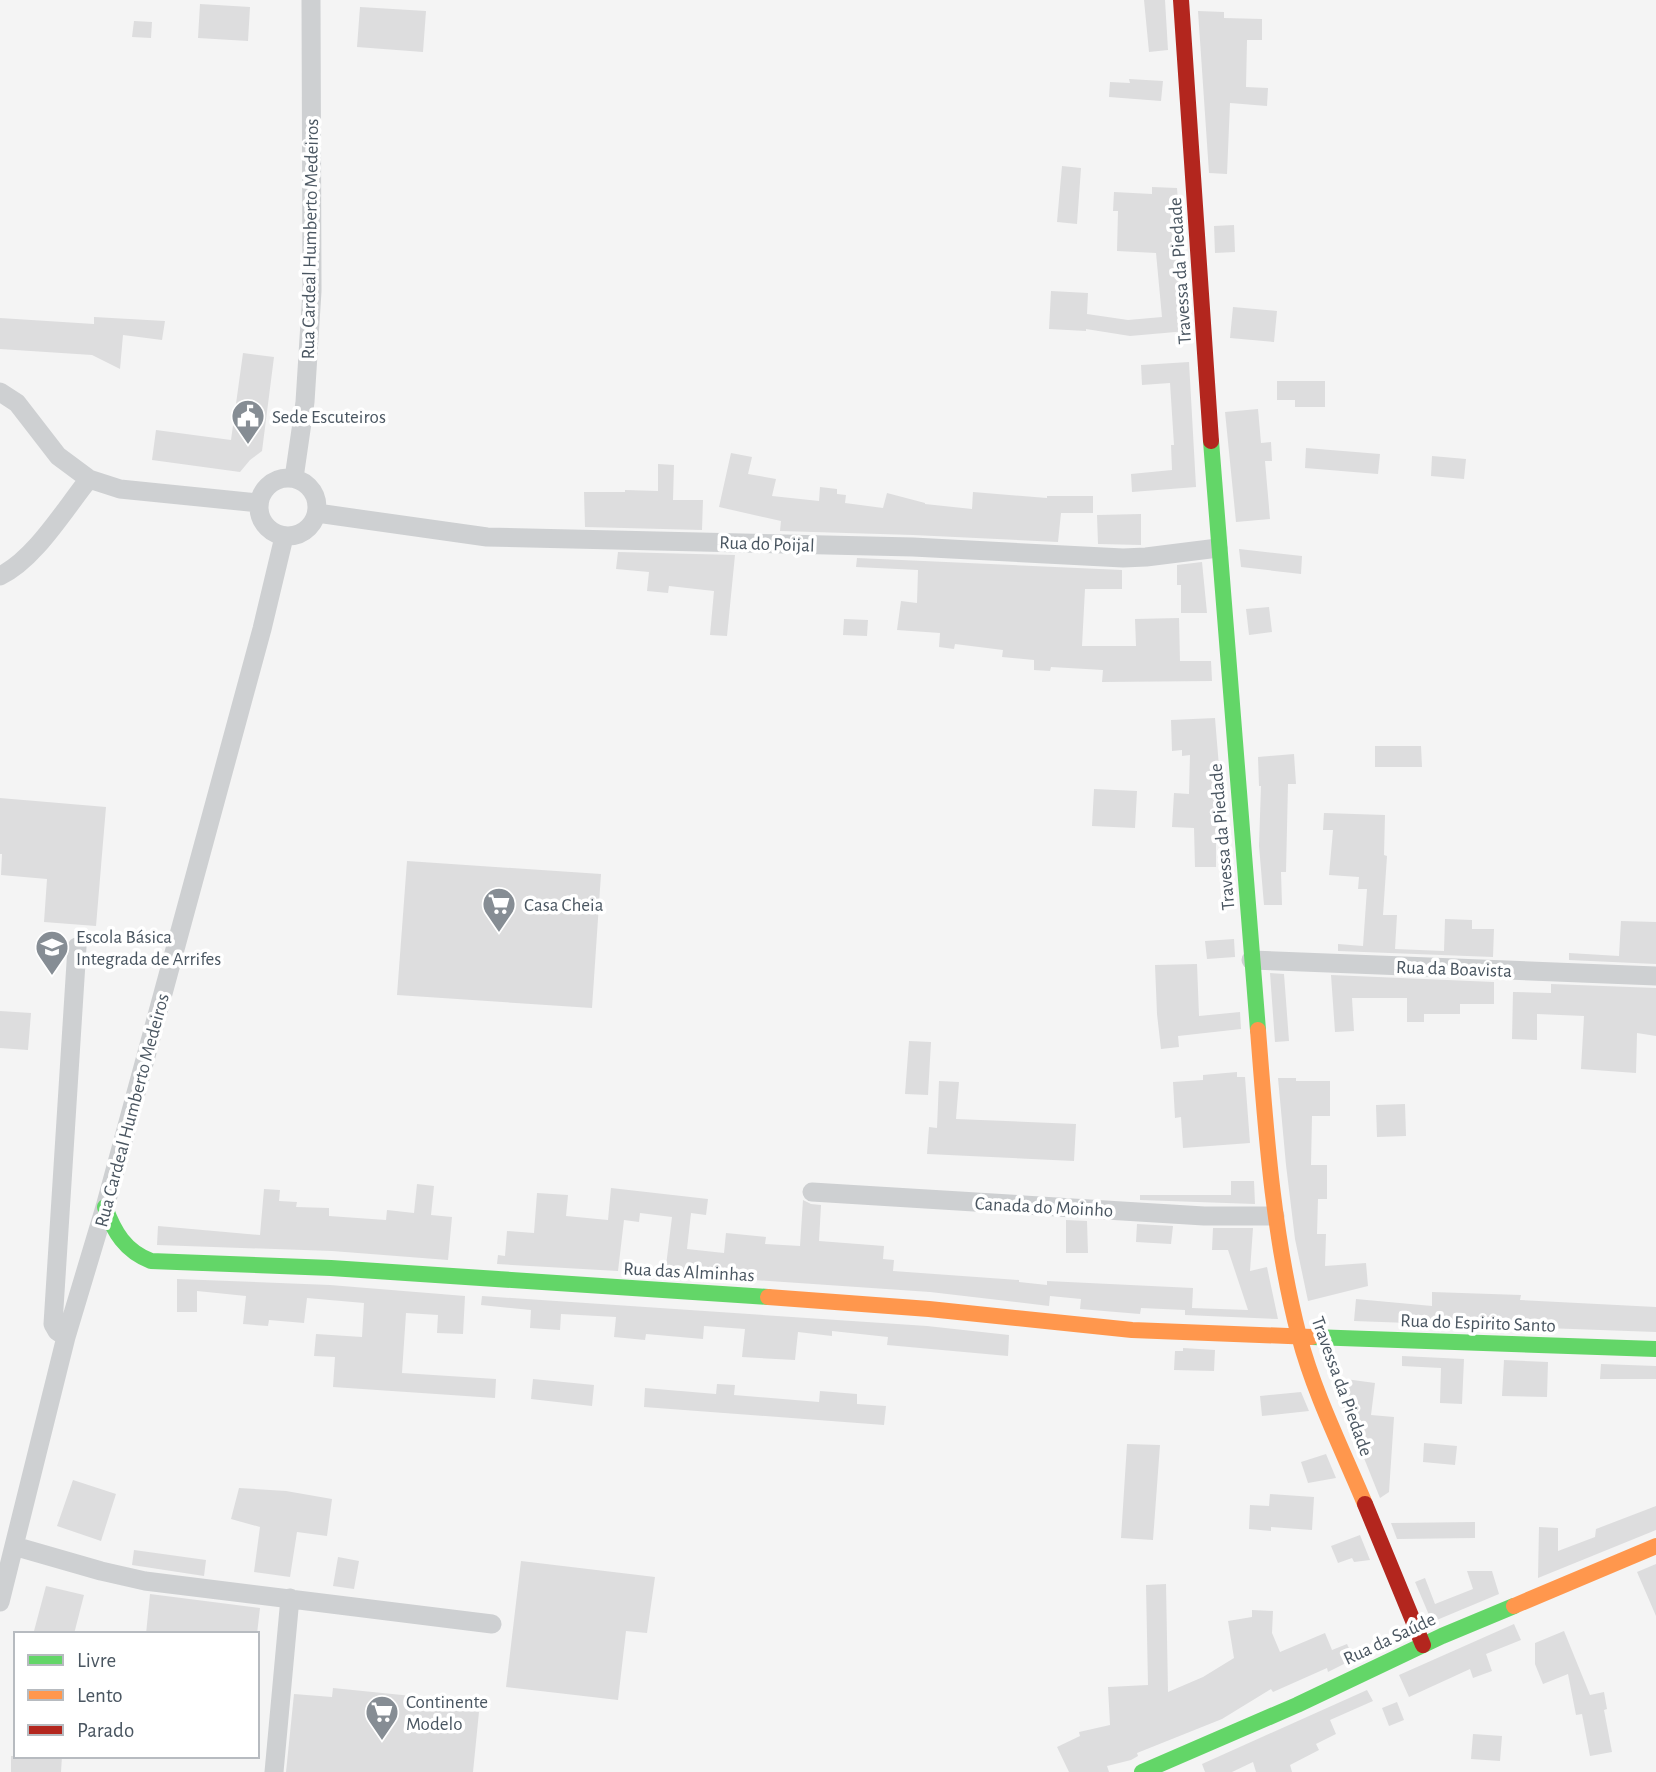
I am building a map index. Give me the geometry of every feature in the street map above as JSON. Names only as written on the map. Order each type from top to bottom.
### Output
[{"type":"street","name":"Rua Cardeal Humberto Medeiros","points":[[294,478],[305,402],[312,291],[311,0]]},
{"type":"street","name":"Travessa da Piedade","points":[[1181,0],[1218,548],[1251,960],[1275,1216],[1298,1337],[1423,1645]]},
{"type":"street","points":[[0,392],[17,403],[64,461],[89,479],[120,489],[259,503]]},
{"type":"street","points":[[282,478],[294,478],[305,482],[313,491],[317,513],[309,529],[302,534],[284,537],[265,525],[260,515],[259,503],[263,492],[271,483],[282,478]]},
{"type":"street","points":[[0,576],[30,553],[89,479]]},
{"type":"street","name":"Rua do Poijal","points":[[317,513],[487,537],[913,547],[1124,558],[1218,548]]},
{"type":"street","name":"Rua Cardeal Humberto Medeiros","points":[[0,1602],[5,1565],[14,1546],[66,1337],[89,1267],[262,629],[284,537]]},
{"type":"street","points":[[66,1337],[57,1331],[53,1324],[77,947]]},
{"type":"street","name":"Rua da Boavista","points":[[1251,960],[1656,976]]},
{"type":"street","name":"Canada do Moinho","points":[[812,1192],[1204,1216],[1275,1216]]},
{"type":"street","name":"Rua das Alminhas","points":[[105,1208],[114,1233],[124,1247],[140,1258],[151,1261],[331,1268],[929,1309],[1132,1330],[1298,1337]]},
{"type":"street","points":[[57,1268],[89,1267]]},
{"type":"street","name":"Rua do Espirito Santo","points":[[1298,1337],[1656,1349]]},
{"type":"street","points":[[14,1546],[145,1581],[492,1624]]},
{"type":"street","name":"Rua da Saúde","points":[[1142,1772],[1297,1705],[1423,1645],[1656,1546]]},
{"type":"street","points":[[274,1772],[290,1598]]},
{"type":"building","points":[[1144,0],[1165,0],[1168,50],[1149,52]]},
{"type":"building","points":[[200,4],[250,7],[248,41],[198,38]]},
{"type":"building","points":[[360,7],[426,11],[423,52],[357,47]]},
{"type":"building","points":[[1198,11],[1224,12],[1224,18],[1262,19],[1262,40],[1247,40],[1246,87],[1268,88],[1267,106],[1230,103],[1227,174],[1209,173]]},
{"type":"building","points":[[134,21],[152,22],[151,38],[132,37]]},
{"type":"building","points":[[1129,79],[1163,81],[1161,101],[1109,97],[1110,82],[1130,83]]},
{"type":"building","points":[[1062,166],[1081,168],[1077,224],[1057,222]]},
{"type":"building","points":[[1152,187],[1177,188],[1187,331],[1130,336],[1086,329],[1049,329],[1051,291],[1088,293],[1087,314],[1128,320],[1162,317],[1156,253],[1117,251],[1118,211],[1113,211],[1114,192],[1152,194]]},
{"type":"building","points":[[1234,225],[1235,252],[1215,253],[1214,226]]},
{"type":"building","points":[[1233,307],[1277,311],[1274,342],[1230,338]]},
{"type":"building","points":[[94,317],[165,321],[162,340],[123,335],[120,369],[92,355],[0,349],[0,318],[94,324]]},
{"type":"building","points":[[243,353],[274,357],[262,451],[240,472],[152,460],[156,430],[231,440]]},
{"type":"building","points":[[1189,362],[1196,487],[1132,492],[1131,474],[1172,470],[1171,445],[1174,445],[1170,383],[1142,385],[1141,365]]},
{"type":"building","points":[[1277,381],[1325,381],[1325,407],[1295,407],[1295,400],[1277,400]]},
{"type":"building","points":[[1258,409],[1261,443],[1271,442],[1272,461],[1265,461],[1270,519],[1236,522],[1225,412]]},
{"type":"building","points":[[1306,448],[1380,454],[1378,474],[1305,468]]},
{"type":"building","points":[[731,453],[752,457],[748,474],[776,479],[772,496],[819,501],[820,487],[837,489],[837,494],[846,495],[845,503],[883,508],[887,493],[925,504],[972,509],[973,492],[1047,498],[1093,496],[1093,513],[1061,513],[1058,542],[780,531],[781,521],[719,507]]},
{"type":"building","points":[[1432,456],[1466,459],[1464,479],[1431,476]]},
{"type":"building","points":[[658,464],[674,465],[673,500],[703,500],[702,530],[585,527],[584,492],[658,491]]},
{"type":"building","points":[[1141,514],[1141,545],[1098,544],[1097,515]]},
{"type":"building","points":[[1239,549],[1302,556],[1301,574],[1241,567]]},
{"type":"building","points":[[618,552],[735,555],[727,636],[710,635],[714,591],[669,586],[668,593],[647,591],[649,572],[616,569]]},
{"type":"building","points":[[857,558],[1122,570],[1122,589],[1085,589],[1082,646],[1136,646],[1135,619],[1179,618],[1180,661],[1211,661],[1212,681],[1102,682],[1103,670],[1051,667],[1050,671],[1034,670],[1034,660],[1002,657],[1003,650],[955,644],[954,649],[939,647],[940,633],[897,630],[901,601],[917,603],[918,570],[856,567]]},
{"type":"building","points":[[1202,562],[1207,613],[1181,613],[1181,585],[1177,585],[1177,565]]},
{"type":"building","points":[[1269,607],[1272,632],[1249,635],[1246,609]]},
{"type":"building","points":[[844,619],[868,620],[867,636],[843,635]]},
{"type":"building","points":[[1215,718],[1221,791],[1219,830],[1216,830],[1216,867],[1195,867],[1194,828],[1172,827],[1174,793],[1189,794],[1190,755],[1182,756],[1182,750],[1172,751],[1171,720]]},
{"type":"building","points":[[1375,746],[1421,746],[1422,767],[1375,767]]},
{"type":"building","points":[[1294,754],[1296,784],[1288,784],[1286,872],[1281,872],[1282,905],[1264,905],[1259,846],[1261,786],[1258,757]]},
{"type":"building","points":[[1094,789],[1137,791],[1135,828],[1092,826]]},
{"type":"building","points":[[0,798],[106,807],[96,926],[44,922],[47,879],[1,875]]},
{"type":"building","points":[[1324,813],[1385,815],[1384,855],[1387,856],[1383,915],[1397,915],[1395,949],[1444,951],[1445,919],[1472,920],[1472,929],[1494,929],[1493,957],[1338,951],[1338,944],[1363,946],[1367,889],[1358,889],[1359,877],[1329,875],[1333,830],[1323,830]]},
{"type":"building","name":"Casa Cheia","points":[[407,861],[601,874],[592,1008],[397,995]]},
{"type":"building","points":[[1621,921],[1656,922],[1656,964],[1569,960],[1569,953],[1619,956]]},
{"type":"building","points":[[1234,939],[1235,957],[1207,959],[1205,941]]},
{"type":"building","points":[[1197,964],[1199,1016],[1240,1012],[1241,1029],[1178,1036],[1179,1047],[1161,1049],[1155,965]]},
{"type":"building","points":[[1270,973],[1284,974],[1289,1041],[1275,1042]]},
{"type":"building","points":[[1331,975],[1494,982],[1494,1004],[1460,1004],[1460,1014],[1424,1014],[1424,1022],[1407,1022],[1407,998],[1352,998],[1354,1031],[1335,1032]]},
{"type":"building","points":[[1551,984],[1656,988],[1656,1036],[1637,1033],[1636,1073],[1581,1069],[1584,1016],[1537,1014],[1537,1040],[1512,1039],[1513,992],[1551,993]]},
{"type":"building","points":[[0,1011],[31,1013],[28,1050],[0,1048]]},
{"type":"building","points":[[909,1041],[931,1042],[928,1095],[905,1094]]},
{"type":"building","points":[[1237,1072],[1237,1077],[1245,1077],[1250,1143],[1183,1148],[1181,1117],[1175,1118],[1173,1082],[1203,1080],[1203,1075]]},
{"type":"building","points":[[1278,1078],[1330,1081],[1330,1116],[1312,1116],[1311,1165],[1327,1165],[1327,1199],[1318,1199],[1317,1234],[1326,1234],[1325,1266],[1366,1263],[1368,1286],[1308,1301],[1295,1239]]},
{"type":"building","points":[[939,1081],[959,1082],[956,1119],[1076,1124],[1074,1161],[927,1154],[929,1127],[937,1128]]},
{"type":"building","points":[[1405,1104],[1406,1136],[1377,1137],[1376,1105]]},
{"type":"building","points":[[1231,1181],[1254,1181],[1255,1204],[1140,1200],[1140,1195],[1231,1195]]},
{"type":"building","points":[[417,1184],[434,1186],[431,1215],[452,1217],[448,1260],[332,1251],[157,1245],[158,1226],[260,1235],[264,1189],[280,1190],[279,1201],[297,1202],[296,1207],[329,1208],[329,1216],[386,1220],[387,1210],[414,1213]]},
{"type":"building","points":[[611,1188],[708,1199],[706,1215],[691,1213],[687,1249],[724,1253],[726,1233],[766,1237],[765,1244],[800,1246],[803,1200],[821,1205],[819,1241],[884,1246],[883,1259],[894,1260],[893,1271],[1019,1280],[1047,1285],[1047,1281],[1193,1288],[1192,1308],[1248,1310],[1228,1250],[1212,1250],[1213,1228],[1253,1228],[1250,1271],[1267,1267],[1278,1319],[1185,1315],[1185,1310],[1141,1308],[1140,1314],[1080,1309],[1081,1299],[1050,1296],[1049,1306],[930,1292],[665,1274],[672,1217],[640,1213],[639,1222],[624,1220],[618,1271],[497,1264],[498,1255],[505,1256],[507,1231],[534,1233],[537,1193],[568,1195],[566,1216],[608,1220]]},
{"type":"building","points":[[1066,1220],[1087,1221],[1088,1253],[1066,1253]]},
{"type":"building","points":[[1137,1224],[1173,1226],[1171,1244],[1136,1242]]},
{"type":"building","points":[[177,1279],[330,1285],[465,1296],[463,1334],[437,1333],[438,1315],[406,1313],[402,1373],[496,1379],[495,1398],[333,1387],[335,1357],[314,1356],[316,1334],[362,1337],[364,1303],[307,1298],[304,1323],[269,1320],[268,1326],[243,1324],[246,1296],[197,1291],[197,1312],[177,1312]]},
{"type":"building","points":[[1432,1292],[1521,1295],[1520,1300],[1656,1307],[1656,1332],[1354,1321],[1356,1299],[1432,1306]]},
{"type":"building","points":[[482,1296],[927,1326],[1009,1335],[1008,1356],[887,1345],[888,1337],[832,1331],[832,1336],[798,1332],[795,1360],[742,1357],[745,1329],[704,1326],[703,1339],[646,1334],[645,1340],[614,1337],[616,1317],[561,1314],[560,1330],[530,1328],[531,1310],[481,1305]]},
{"type":"building","points":[[1183,1348],[1215,1350],[1214,1371],[1174,1370],[1175,1351],[1183,1351]]},
{"type":"building","points":[[1402,1356],[1464,1359],[1462,1404],[1440,1403],[1441,1368],[1402,1366]]},
{"type":"building","points":[[1504,1360],[1548,1362],[1547,1397],[1502,1396]]},
{"type":"building","points":[[1601,1364],[1656,1366],[1656,1379],[1600,1379]]},
{"type":"building","points":[[1329,1371],[1336,1371],[1338,1378],[1375,1383],[1371,1415],[1394,1417],[1389,1492],[1380,1498]]},
{"type":"building","points":[[533,1379],[594,1385],[592,1406],[531,1399]]},
{"type":"building","points":[[717,1384],[735,1385],[734,1395],[819,1402],[820,1391],[857,1394],[857,1404],[886,1406],[884,1425],[644,1407],[645,1388],[716,1394]]},
{"type":"building","points":[[1301,1392],[1309,1411],[1262,1416],[1260,1396]]},
{"type":"building","points":[[1424,1443],[1457,1446],[1455,1465],[1423,1462]]},
{"type":"building","points":[[1127,1444],[1160,1445],[1153,1540],[1121,1538]]},
{"type":"building","points":[[1326,1454],[1336,1478],[1308,1483],[1301,1462]]},
{"type":"building","points":[[73,1480],[116,1494],[101,1541],[57,1526]]},
{"type":"building","points":[[239,1488],[286,1491],[332,1499],[327,1536],[297,1532],[290,1577],[254,1572],[260,1527],[231,1519]]},
{"type":"building","points":[[1270,1494],[1314,1497],[1312,1530],[1271,1527],[1271,1531],[1249,1529],[1250,1505],[1269,1506]]},
{"type":"building","points":[[1656,1506],[1656,1530],[1538,1578],[1539,1527],[1558,1528],[1558,1551],[1595,1537],[1596,1529]]},
{"type":"building","points":[[1475,1522],[1475,1538],[1397,1539],[1391,1523]]},
{"type":"building","points":[[1360,1535],[1370,1560],[1354,1562],[1352,1558],[1338,1563],[1331,1546]]},
{"type":"building","points":[[134,1550],[206,1560],[204,1576],[132,1565]]},
{"type":"building","points":[[338,1557],[359,1561],[354,1589],[333,1586]]},
{"type":"building","points":[[521,1561],[655,1577],[647,1633],[626,1631],[618,1700],[506,1687]]},
{"type":"building","points":[[1656,1564],[1656,1616],[1637,1572]]},
{"type":"building","points":[[1467,1571],[1492,1571],[1499,1594],[1432,1622],[1415,1582],[1425,1578],[1435,1604],[1473,1589]]},
{"type":"building","points":[[1166,1584],[1168,1692],[1203,1677],[1234,1658],[1228,1621],[1252,1617],[1252,1610],[1273,1611],[1272,1633],[1280,1652],[1325,1633],[1332,1650],[1347,1644],[1354,1659],[1328,1672],[1327,1668],[1273,1692],[1271,1689],[1222,1719],[1137,1753],[1138,1756],[1131,1760],[1107,1766],[1109,1772],[1069,1772],[1057,1747],[1080,1736],[1079,1732],[1110,1725],[1108,1687],[1148,1685],[1146,1585]]},
{"type":"building","points":[[46,1586],[84,1595],[75,1632],[34,1631]]},
{"type":"building","points":[[150,1594],[260,1608],[257,1632],[146,1632]]},
{"type":"building","points":[[1514,1624],[1521,1640],[1486,1654],[1492,1671],[1473,1678],[1470,1669],[1409,1697],[1399,1675]]},
{"type":"building","points":[[1564,1631],[1590,1695],[1604,1692],[1607,1709],[1604,1710],[1612,1752],[1590,1756],[1582,1714],[1576,1715],[1568,1674],[1543,1684],[1535,1664],[1535,1643]]},
{"type":"building","name":"Continente Modelo","points":[[333,1688],[412,1696],[411,1705],[479,1712],[473,1772],[286,1772],[294,1694],[332,1697]]},
{"type":"building","points":[[1367,1690],[1373,1701],[1330,1720],[1336,1734],[1316,1744],[1319,1750],[1290,1765],[1292,1772],[1256,1772],[1253,1762],[1232,1772],[1205,1772],[1202,1764]]},
{"type":"building","points":[[1397,1702],[1404,1720],[1389,1726],[1382,1708]]},
{"type":"building","points":[[1473,1734],[1502,1736],[1500,1761],[1471,1759]]},
{"type":"building","points":[[11,1756],[62,1758],[61,1772],[11,1772]]},
{"type":"traffic: fast","points":[[1211,441],[1258,1030]]},
{"type":"traffic: fast","points":[[105,1207],[112,1225],[127,1246],[151,1261],[331,1268],[768,1297]]},
{"type":"traffic: fast","points":[[1312,1337],[1656,1349]]},
{"type":"traffic: fast","points":[[1142,1772],[1514,1606]]},
{"type":"traffic: slow","points":[[1258,1030],[1272,1184],[1290,1298],[1312,1379],[1365,1504]]},
{"type":"traffic: slow","points":[[768,1297],[929,1309],[1132,1330],[1312,1337]]},
{"type":"traffic: slow","points":[[1514,1606],[1656,1546]]},
{"type":"traffic: jam","points":[[1181,0],[1211,441]]},
{"type":"traffic: jam","points":[[1365,1504],[1423,1645]]},
{"type":"place","name":"Sede Escuteiros","points":[[248,446]]},
{"type":"place","name":"Casa Cheia","points":[[499,934]]},
{"type":"place","name":"Escola Básica Integrada de Arrifes","points":[[52,977]]},
{"type":"place","name":"Continente Modelo","points":[[382,1742]]}]
